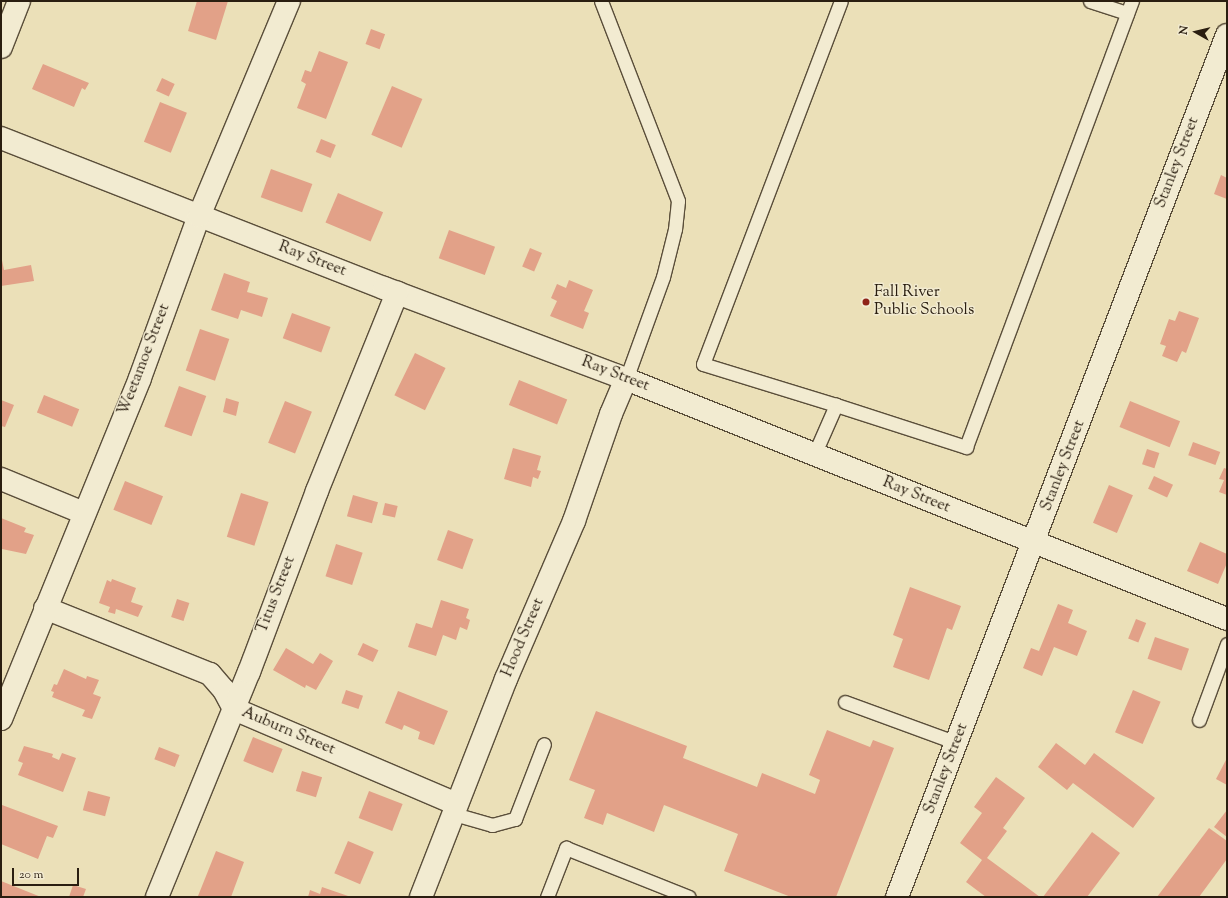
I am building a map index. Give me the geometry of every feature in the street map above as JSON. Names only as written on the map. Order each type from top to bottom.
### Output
[{"type":"street","points":[[1,47],[19,1]]},
{"type":"street","name":"Weetamoe Street","points":[[1,720],[45,608],[140,378],[199,216],[289,1]]},
{"type":"street","name":"Stanley Street","points":[[897,897],[1034,544],[1227,34]]},
{"type":"street","name":"Ray Street","points":[[1,138],[396,292],[626,379],[1034,544],[1227,619]]},
{"type":"street","name":"Titus Street","points":[[157,897],[234,709],[317,491],[396,292]]},
{"type":"street","name":"Hood Street","points":[[421,897],[506,679],[574,521],[611,414],[626,379]]},
{"type":"street","points":[[1,479],[84,513]]},
{"type":"street","name":"Auburn Street","points":[[45,608],[210,674],[224,690],[234,709],[456,809]]},
{"type":"lane","points":[[601,1],[678,201],[674,229],[663,277],[626,379]]},
{"type":"lane","points":[[841,1],[704,364],[966,447],[1132,1]]},
{"type":"lane","points":[[1090,1],[1127,14]]},
{"type":"lane","points":[[814,455],[836,405]]},
{"type":"lane","points":[[1199,720],[1227,644]]},
{"type":"lane","points":[[845,702],[957,743]]},
{"type":"lane","points":[[456,809],[492,825],[516,819],[544,744]]},
{"type":"lane","points":[[547,897],[566,848],[689,897]]},
{"type":"building","points":[[197,1],[228,1],[216,40],[188,31]]},
{"type":"building","points":[[371,29],[385,34],[380,49],[366,44]]},
{"type":"building","points":[[319,51],[348,62],[326,119],[297,108],[306,84],[301,81],[305,70],[311,72]]},
{"type":"building","points":[[43,64],[89,83],[85,90],[82,88],[74,107],[32,89]]},
{"type":"building","points":[[162,78],[175,84],[169,97],[156,91]]},
{"type":"building","points":[[392,86],[422,99],[402,148],[371,135]]},
{"type":"building","points":[[160,102],[187,113],[171,153],[144,142]]},
{"type":"building","points":[[321,139],[336,145],[331,158],[316,152]]},
{"type":"building","points":[[271,169],[312,184],[302,212],[261,197]]},
{"type":"building","points":[[1221,175],[1227,178],[1227,199],[1214,194]]},
{"type":"building","points":[[338,193],[383,212],[371,242],[325,222]]},
{"type":"building","points":[[449,230],[495,247],[485,275],[439,258]]},
{"type":"building","points":[[530,248],[542,253],[534,271],[522,266]]},
{"type":"building","points":[[1,255],[4,270],[31,265],[34,281],[1,286]]},
{"type":"building","points":[[224,273],[250,282],[247,292],[268,298],[262,317],[241,310],[238,319],[211,310]]},
{"type":"building","points":[[569,280],[593,290],[584,311],[589,313],[583,329],[550,316],[557,301],[551,298],[557,284],[566,288]]},
{"type":"building","points":[[1179,311],[1199,318],[1186,353],[1182,351],[1177,362],[1162,356],[1166,346],[1160,344],[1169,319],[1175,321]]},
{"type":"building","points":[[292,313],[331,327],[321,352],[283,338]]},
{"type":"building","points":[[200,329],[229,339],[215,381],[186,371]]},
{"type":"building","points":[[415,353],[446,368],[425,410],[394,395]]},
{"type":"building","points":[[519,380],[567,399],[557,425],[509,405]]},
{"type":"building","points":[[179,386],[206,396],[192,436],[164,426]]},
{"type":"building","points":[[44,395],[79,409],[72,427],[37,413]]},
{"type":"building","points":[[226,398],[239,402],[236,416],[223,412]]},
{"type":"building","points":[[1,400],[14,405],[5,427],[1,426]]},
{"type":"building","points":[[285,401],[312,412],[295,454],[268,443]]},
{"type":"building","points":[[1130,401],[1180,421],[1170,447],[1120,427]]},
{"type":"building","points":[[1193,442],[1220,452],[1215,465],[1188,455]]},
{"type":"building","points":[[513,448],[541,456],[537,470],[541,471],[538,479],[533,477],[531,487],[504,479]]},
{"type":"building","points":[[1147,449],[1159,453],[1154,468],[1142,464]]},
{"type":"building","points":[[1224,468],[1227,469],[1227,495],[1219,492],[1224,480],[1219,479]]},
{"type":"building","points":[[1154,476],[1173,485],[1167,498],[1148,489]]},
{"type":"building","points":[[125,481],[163,496],[151,525],[113,510]]},
{"type":"building","points":[[1109,485],[1133,495],[1117,533],[1093,523]]},
{"type":"building","points":[[241,493],[269,502],[254,546],[227,537]]},
{"type":"building","points":[[353,495],[378,502],[372,523],[347,516]]},
{"type":"building","points":[[385,503],[398,506],[395,518],[382,515]]},
{"type":"building","points":[[1,518],[26,528],[24,532],[34,535],[26,554],[2,549],[1,551]]},
{"type":"building","points":[[448,530],[473,539],[462,569],[437,560]]},
{"type":"building","points":[[1200,542],[1227,554],[1227,563],[1218,584],[1187,571]]},
{"type":"building","points":[[336,544],[363,553],[352,585],[325,576]]},
{"type":"building","points":[[112,579],[136,588],[131,602],[143,606],[138,617],[116,609],[115,614],[108,612],[110,607],[99,603],[107,580],[111,582]]},
{"type":"building","points":[[910,587],[961,606],[952,630],[947,628],[929,680],[893,667],[903,639],[893,635]]},
{"type":"building","points":[[177,599],[189,603],[183,621],[171,617]]},
{"type":"building","points":[[441,600],[469,609],[466,618],[470,620],[467,630],[460,627],[456,640],[443,635],[436,656],[408,647],[416,623],[432,628]]},
{"type":"building","points":[[1058,604],[1073,610],[1068,623],[1087,631],[1077,656],[1054,647],[1042,676],[1023,668],[1031,648],[1039,651]]},
{"type":"building","points":[[1136,619],[1146,623],[1138,643],[1128,638]]},
{"type":"building","points":[[1155,637],[1189,649],[1182,670],[1148,659]]},
{"type":"building","points":[[363,643],[378,650],[373,662],[358,655]]},
{"type":"building","points":[[286,648],[313,664],[320,653],[333,661],[316,690],[306,685],[305,688],[273,670]]},
{"type":"building","points":[[64,669],[86,679],[87,676],[99,680],[93,694],[101,697],[92,719],[82,716],[85,710],[52,697],[54,692],[51,691],[54,684],[57,685]]},
{"type":"building","points":[[346,690],[363,696],[358,709],[341,703]]},
{"type":"building","points":[[1133,690],[1161,702],[1143,744],[1115,732]]},
{"type":"building","points":[[398,691],[448,711],[434,745],[418,739],[420,732],[404,725],[402,730],[385,723]]},
{"type":"building","points":[[596,711],[687,746],[683,758],[757,787],[762,773],[815,794],[820,780],[809,775],[827,730],[870,747],[873,740],[894,748],[836,897],[791,897],[724,871],[738,834],[664,805],[654,832],[607,813],[603,825],[584,818],[595,790],[569,780]]},
{"type":"building","points":[[253,737],[283,749],[273,773],[243,761]]},
{"type":"building","points":[[1056,743],[1085,765],[1094,753],[1155,798],[1133,828],[1073,783],[1067,790],[1038,767]]},
{"type":"building","points":[[24,746],[53,754],[52,757],[59,760],[62,753],[76,758],[63,792],[18,775],[23,763],[18,761]]},
{"type":"building","points":[[159,747],[180,755],[175,767],[154,759]]},
{"type":"building","points":[[1227,758],[1227,785],[1216,779]]},
{"type":"building","points":[[302,771],[322,777],[316,797],[296,791]]},
{"type":"building","points":[[996,777],[1025,798],[1003,828],[1007,831],[987,858],[1040,897],[986,897],[966,882],[982,860],[960,843],[982,813],[974,807]]},
{"type":"building","points":[[88,791],[110,797],[105,816],[83,810]]},
{"type":"building","points":[[369,791],[403,804],[392,831],[359,818]]},
{"type":"building","points":[[2,805],[58,826],[53,838],[47,836],[38,859],[1,844]]},
{"type":"building","points":[[1227,810],[1227,837],[1214,827]]},
{"type":"building","points":[[1209,828],[1227,841],[1227,859],[1199,897],[1157,897]]},
{"type":"building","points":[[1092,832],[1120,853],[1087,897],[1043,897]]},
{"type":"building","points":[[348,841],[374,852],[360,884],[334,873]]},
{"type":"building","points":[[216,851],[244,862],[231,897],[199,897],[198,896]]},
{"type":"building","points":[[1,881],[41,897],[1,897]]},
{"type":"building","points":[[73,885],[86,889],[83,897],[69,897]]},
{"type":"building","points":[[322,887],[351,897],[308,897],[310,890],[320,894]]},
{"type":"place","name":"Fall River Public Schools","points":[[866,302]]}]
